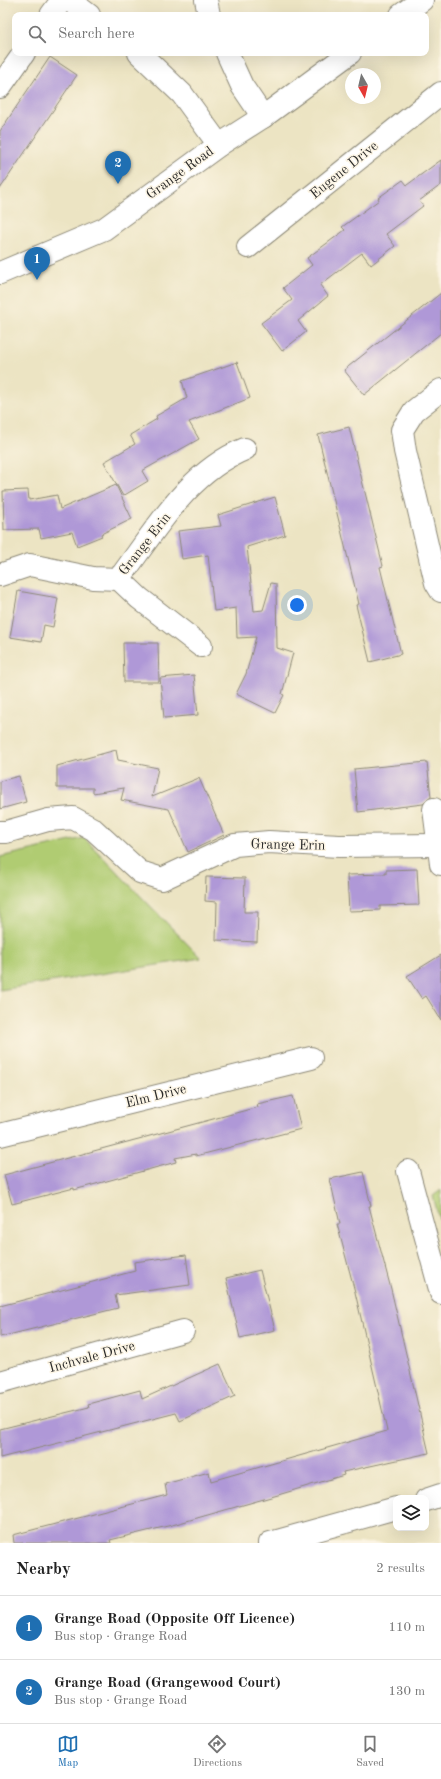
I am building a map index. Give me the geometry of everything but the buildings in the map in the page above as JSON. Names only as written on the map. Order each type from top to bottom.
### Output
[{"type":"street","points":[[53,12],[62,0]]},
{"type":"street","points":[[206,0],[208,12]]},
{"type":"street","points":[[405,12],[422,0]]},
{"type":"street","points":[[0,87],[22,56]]},
{"type":"street","points":[[142,56],[182,94],[219,145]]},
{"type":"street","points":[[227,56],[242,86],[263,117]]},
{"type":"street","name":"Grange Road","points":[[0,272],[104,229],[219,145],[263,117],[346,56]]},
{"type":"street","name":"Eugene Drive","points":[[248,247],[441,93]]},
{"type":"street","points":[[441,390],[414,411],[402,430],[405,451],[436,583],[441,591]]},
{"type":"street","name":"Grange Erin","points":[[0,575],[30,565],[93,578],[119,579],[189,486],[227,456],[245,449]]},
{"type":"street","points":[[119,579],[139,598],[201,646]]},
{"type":"street","points":[[434,809],[439,854]]},
{"type":"street","name":"Grange Erin","points":[[0,832],[6,832],[48,820],[73,818],[93,829],[140,872],[162,879],[235,845],[269,842],[439,854]]},
{"type":"street","name":"Elm Drive","points":[[0,1135],[311,1058]]},
{"type":"street","points":[[408,1171],[441,1293]]},
{"type":"street","name":"Inchvale Drive","points":[[0,1382],[183,1331]]},
{"type":"street","points":[[429,1499],[441,1495]]},
{"type":"street","points":[[270,1543],[393,1509]]},
{"type":"green space","points":[[84,838],[201,958],[0,990],[0,857]]},
{"type":"green space","points":[[441,1190],[441,1226],[433,1196]]},
{"type":"place","name":"Grange Road (Grangewood Court)","points":[[118,184]]},
{"type":"place","name":"Grange Road (Opposite Off Licence)","points":[[37,280]]}]
